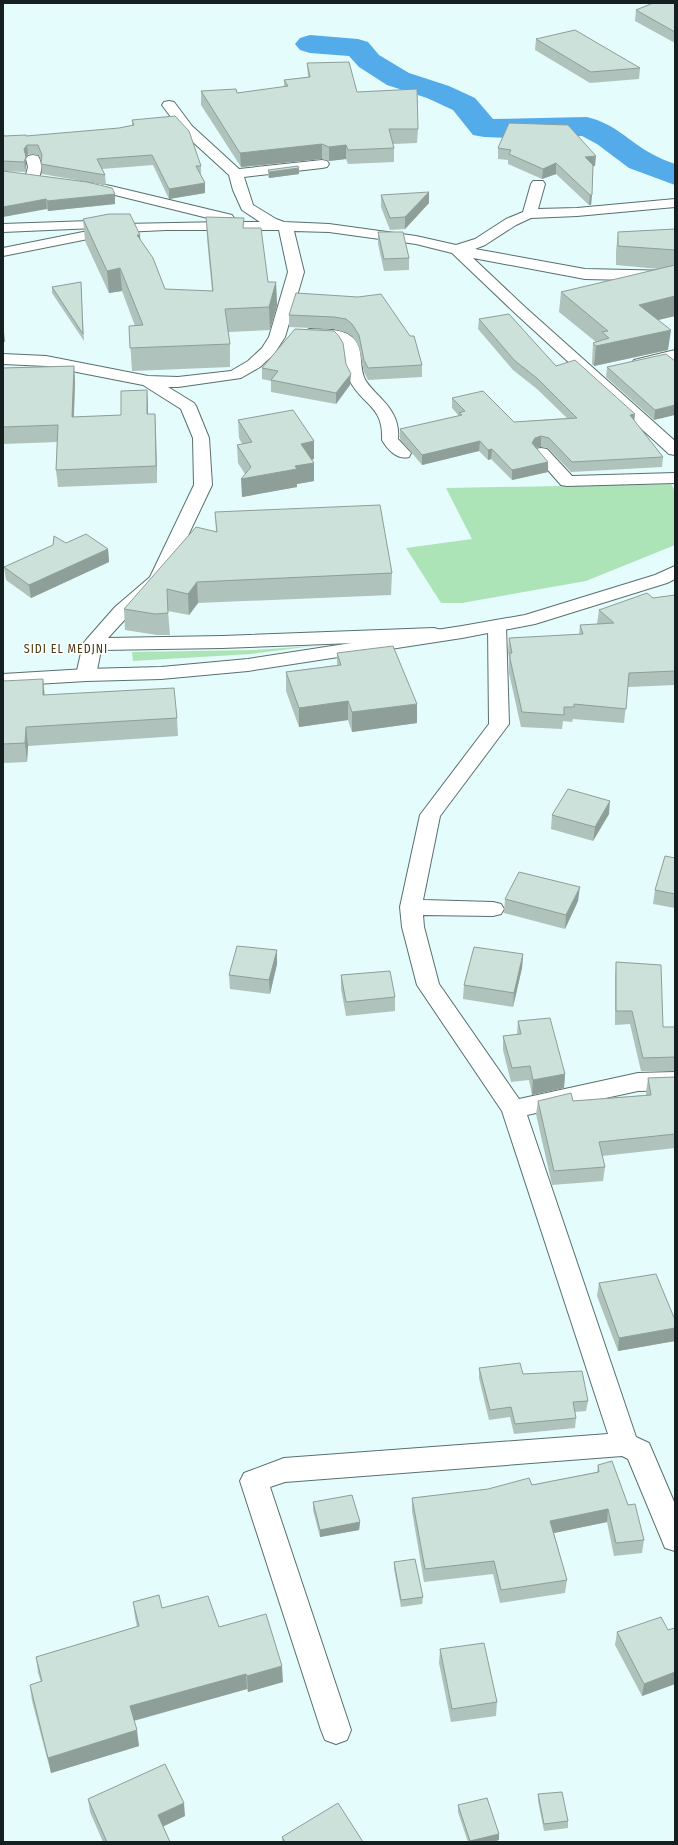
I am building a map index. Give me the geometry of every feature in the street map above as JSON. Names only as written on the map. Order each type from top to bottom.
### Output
[{"type":"street","points":[[169,105],[187,129],[225,162],[236,174],[240,190],[247,207],[271,222],[285,226]]},
{"type":"street","points":[[18,177],[38,178],[33,159]]},
{"type":"street","points":[[236,174],[322,164]]},
{"type":"street","points":[[70,183],[111,190],[234,219],[285,226]]},
{"type":"street","points":[[529,214],[538,184]]},
{"type":"street","points":[[457,250],[480,242],[511,222],[529,214],[577,212],[675,203]]},
{"type":"street","points":[[3,228],[77,224],[122,228],[166,226],[285,226],[329,228],[409,238],[457,250],[585,274],[675,276]]},
{"type":"street","points":[[188,406],[194,397],[204,388],[235,375],[254,364],[268,351],[279,333],[296,272],[292,250],[285,226]]},
{"type":"street","points":[[3,252],[122,228]]},
{"type":"street","points":[[457,250],[598,373],[675,450]]},
{"type":"street","points":[[279,333],[339,336],[348,340],[351,346],[357,380],[388,416],[392,429],[390,440],[403,453]]},
{"type":"street","points":[[629,366],[675,355]]},
{"type":"street","points":[[3,358],[46,361],[148,381],[178,382],[235,375]]},
{"type":"street","points":[[86,675],[93,644],[122,611],[158,580],[203,485],[201,438],[188,406],[148,381]]},
{"type":"street","points":[[542,453],[567,481],[675,478]]},
{"type":"street","points":[[3,680],[86,675],[161,673],[248,665],[462,632],[528,620],[661,579],[675,571]]},
{"type":"street","points":[[497,626],[499,724],[430,815],[411,907],[413,927],[428,985],[513,1109],[625,1444]]},
{"type":"street","points":[[93,644],[222,642],[462,632]]},
{"type":"street","points":[[411,907],[493,909]]},
{"type":"street","points":[[513,1109],[638,1082],[675,1081]]},
{"type":"street","points":[[336,1730],[254,1481],[284,1470],[625,1444],[639,1451],[675,1539]]},
{"type":"green space","points":[[671,484],[675,491],[675,545],[586,581],[462,603],[441,603],[406,548],[472,539],[446,488]]},
{"type":"green space","points":[[313,646],[251,654],[133,661],[132,652],[253,650]]},
{"type":"building","points":[[653,3],[675,3],[675,32],[636,10]]},
{"type":"building","points":[[575,30],[640,68],[591,72],[536,39]]},
{"type":"building","points":[[349,62],[357,92],[417,89],[418,129],[389,129],[394,148],[348,150],[346,145],[329,147],[322,144],[240,153],[201,91],[236,89],[237,93],[288,86],[284,80],[310,77],[307,63]]},
{"type":"building","points":[[175,116],[189,131],[201,166],[196,166],[205,183],[169,189],[152,155],[97,159],[105,175],[41,164],[42,155],[38,145],[27,145],[24,149],[26,157],[24,162],[3,161],[3,131],[4,136],[26,136],[119,128],[134,125],[132,120]]},
{"type":"building","points":[[509,123],[568,125],[596,156],[585,157],[593,165],[592,195],[590,195],[556,163],[543,169],[509,154],[511,150],[498,148]]},
{"type":"building","points":[[298,166],[299,168],[269,172],[268,170]]},
{"type":"building","points":[[3,171],[87,182],[112,188],[115,194],[47,201],[46,199],[3,207]]},
{"type":"building","points":[[429,192],[405,217],[390,218],[381,195]]},
{"type":"building","points":[[109,214],[130,214],[140,235],[137,235],[153,258],[165,289],[213,291],[206,217],[244,218],[243,228],[261,228],[268,282],[276,282],[269,307],[225,309],[230,344],[130,348],[129,326],[143,325],[120,268],[107,271],[83,219]]},
{"type":"building","points":[[675,229],[675,250],[618,246],[618,232]]},
{"type":"building","points":[[378,232],[403,232],[409,258],[384,259]]},
{"type":"building","points":[[675,265],[675,296],[639,305],[671,330],[596,346],[593,343],[609,338],[602,332],[608,331],[561,292]]},
{"type":"building","points":[[81,282],[83,334],[52,287]]},
{"type":"building","points":[[296,293],[358,297],[381,294],[410,336],[414,336],[422,365],[368,368],[364,360],[359,335],[352,324],[346,319],[289,315]]},
{"type":"building","points":[[509,314],[556,366],[575,360],[635,414],[630,415],[663,457],[572,462],[549,438],[541,436],[535,438],[532,443],[548,462],[512,470],[492,449],[488,450],[480,441],[422,455],[400,429],[462,415],[459,413],[465,411],[452,398],[483,391],[514,422],[577,418],[538,379],[514,360],[479,319]]},
{"type":"building","points":[[295,329],[334,331],[338,335],[343,343],[346,364],[351,374],[336,393],[271,380],[278,371],[262,368]]},
{"type":"building","points":[[666,354],[675,361],[675,405],[655,410],[607,367]]},
{"type":"building","points":[[74,366],[72,417],[121,415],[121,391],[147,390],[147,414],[155,414],[156,466],[56,470],[58,425],[3,427],[3,368]]},
{"type":"building","points":[[293,410],[314,441],[301,444],[314,463],[295,466],[297,469],[241,479],[251,467],[237,445],[252,442],[238,420]]},
{"type":"building","points":[[380,505],[392,573],[197,582],[188,594],[167,589],[168,613],[155,614],[124,609],[196,527],[217,532],[215,512]]},
{"type":"building","points":[[86,534],[108,549],[29,585],[4,567],[53,545],[54,536],[66,543]]},
{"type":"building","points":[[647,593],[653,598],[675,595],[675,671],[629,673],[626,709],[574,704],[574,707],[564,707],[564,715],[522,712],[510,659],[510,653],[512,653],[509,638],[583,634],[580,625],[614,623],[599,610]]},
{"type":"building","points":[[393,646],[417,704],[352,712],[348,701],[299,708],[286,672],[341,665],[337,653]]},
{"type":"building","points":[[43,679],[43,695],[174,688],[177,718],[26,727],[25,743],[3,744],[3,681]]},
{"type":"building","points":[[568,789],[610,801],[595,827],[552,815]]},
{"type":"building","points":[[665,856],[675,858],[675,894],[655,890]]},
{"type":"building","points":[[519,872],[580,887],[566,915],[505,899]]},
{"type":"building","points":[[237,946],[277,950],[269,980],[229,975]]},
{"type":"building","points":[[474,947],[523,954],[514,993],[464,985]]},
{"type":"building","points":[[616,962],[661,965],[663,1027],[675,1027],[675,1057],[643,1058],[632,1011],[616,1011]]},
{"type":"building","points":[[390,971],[395,997],[346,1002],[341,975]]},
{"type":"building","points":[[550,1018],[565,1074],[533,1080],[530,1066],[512,1068],[503,1036],[521,1034],[518,1021]]},
{"type":"building","points":[[675,1077],[675,1134],[599,1142],[605,1167],[554,1171],[538,1101],[571,1093],[573,1101],[651,1095],[648,1078]]},
{"type":"building","points":[[656,1274],[675,1320],[675,1328],[619,1338],[599,1283]]},
{"type":"building","points":[[520,1363],[523,1374],[582,1371],[588,1401],[573,1402],[576,1418],[515,1424],[511,1407],[490,1410],[479,1368]]},
{"type":"building","points":[[612,1461],[628,1505],[635,1504],[644,1540],[616,1543],[608,1509],[550,1521],[567,1580],[501,1590],[494,1561],[425,1569],[412,1498],[488,1489],[529,1478],[532,1485],[599,1472],[598,1465]]},
{"type":"building","points":[[352,1495],[360,1522],[320,1530],[313,1502]]},
{"type":"building","points":[[415,1559],[423,1597],[401,1600],[394,1562]]},
{"type":"building","points":[[159,1595],[162,1608],[208,1596],[219,1627],[266,1614],[282,1666],[247,1676],[246,1674],[130,1706],[137,1730],[48,1758],[30,1685],[42,1681],[36,1657],[139,1626],[133,1602]]},
{"type":"building","points":[[661,1617],[668,1630],[675,1628],[675,1672],[644,1684],[617,1632]]},
{"type":"building","points":[[484,1643],[497,1702],[452,1709],[440,1649]]},
{"type":"building","points":[[165,1764],[184,1803],[158,1815],[170,1842],[107,1842],[88,1799]]},
{"type":"building","points":[[562,1792],[568,1821],[544,1824],[538,1794]]},
{"type":"building","points":[[487,1798],[499,1834],[470,1841],[458,1805]]},
{"type":"building","points":[[338,1803],[363,1842],[285,1842],[282,1837]]},
{"type":"waterway","points":[[310,44],[358,48],[369,61],[398,79],[438,92],[464,104],[484,128],[513,129],[587,126],[608,137],[640,161],[675,175]]},
{"type":"district","name":"SIDI EL MEDJNI","points":[[66,649]]}]
